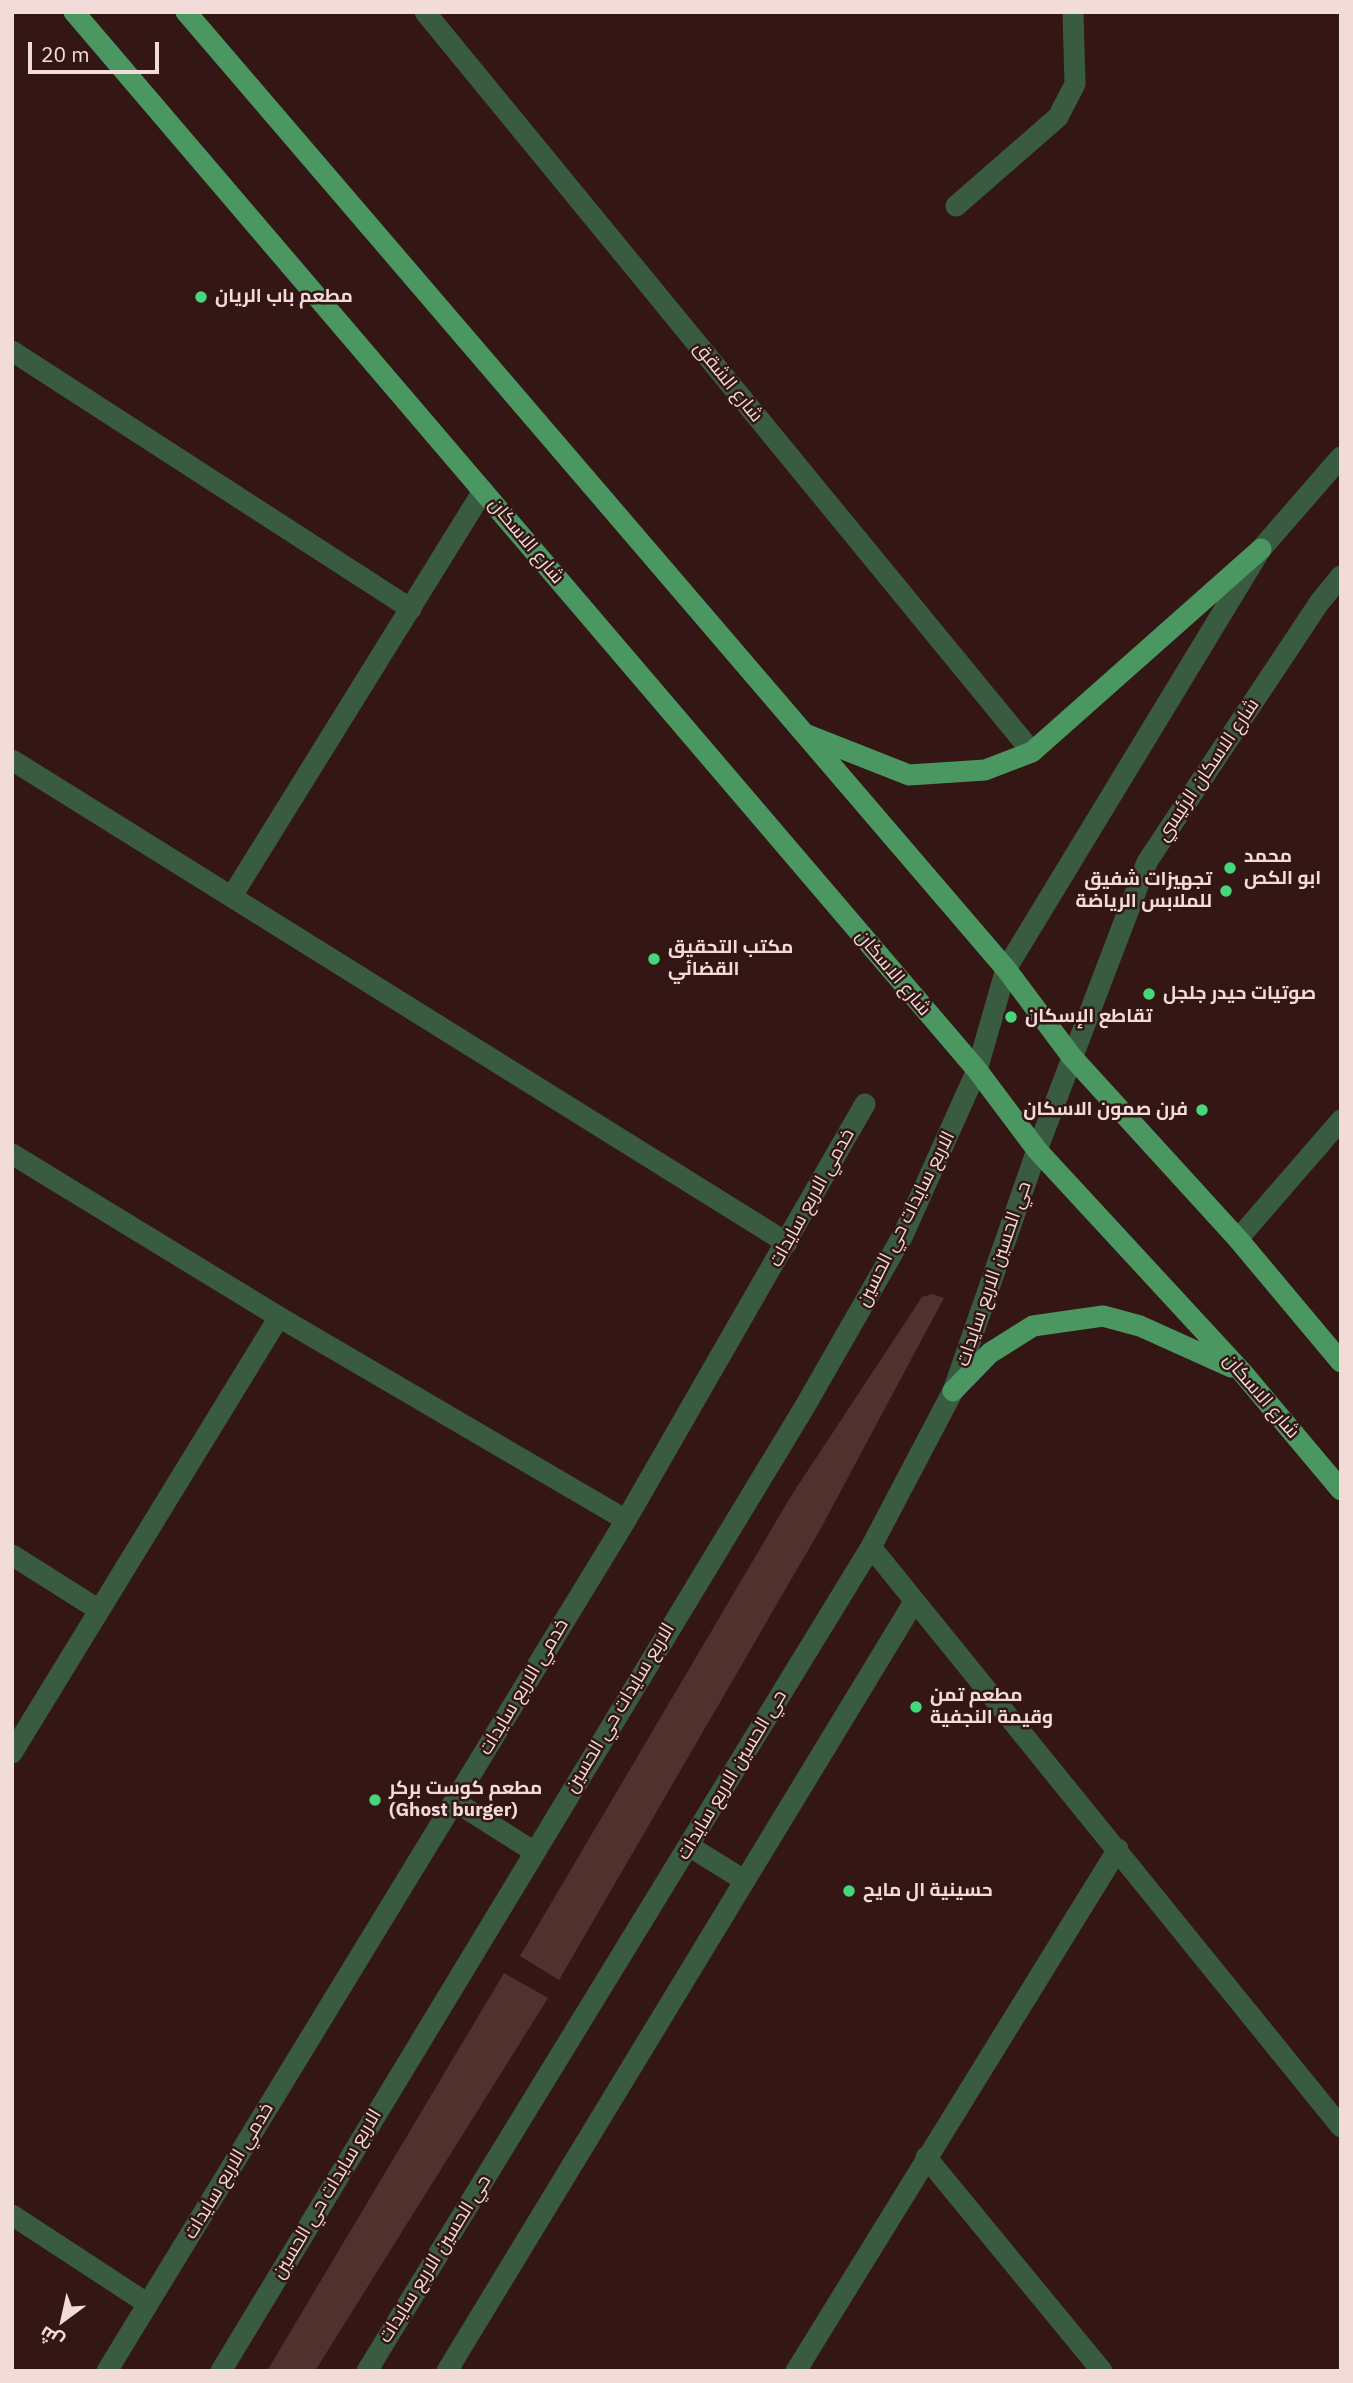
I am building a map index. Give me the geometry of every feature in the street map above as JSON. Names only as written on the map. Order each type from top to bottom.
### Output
[{"type":"main road","name":"شارع الاسكان","points":[[74,12],[977,1070],[1037,1150],[1242,1372],[1341,1490]]},
{"type":"main road","points":[[186,12],[1006,969],[1072,1057],[1238,1239],[1341,1362]]},
{"type":"main road","points":[[803,733],[909,775],[985,770],[1032,752],[1261,549]]},
{"type":"main road","points":[[953,1391],[990,1353],[1032,1326],[1103,1316],[1140,1326],[1242,1372]]},
{"type":"street","name":"شارع الشقق","points":[[425,12],[1032,752]]},
{"type":"street","points":[[956,206],[1058,117],[1075,85],[1073,12]]},
{"type":"street","points":[[12,351],[411,609]]},
{"type":"street","points":[[1261,549],[1341,457]]},
{"type":"street","points":[[232,895],[483,491]]},
{"type":"street","name":"الاربع سايدات حي الحسين","points":[[221,2371],[837,1350],[903,1235],[977,1070],[1006,969],[1261,549]]},
{"type":"street","name":"شارع الاسكان الرئيسي","points":[[1037,1150],[1147,862],[1319,603],[1341,576]]},
{"type":"street","points":[[12,760],[787,1243]]},
{"type":"street","name":"خدمي الاربع سايدات","points":[[107,2371],[626,1520],[787,1243],[864,1104]]},
{"type":"street","points":[[1238,1239],[1341,1120]]},
{"type":"street","name":"حي الحسين الاربع سايدات","points":[[367,2371],[871,1547],[953,1391],[1037,1150]]},
{"type":"street","points":[[12,1154],[279,1317],[626,1520]]},
{"type":"street","points":[[12,1753],[279,1317]]},
{"type":"street","points":[[871,1547],[1341,2127]]},
{"type":"street","points":[[12,1555],[99,1610]]},
{"type":"street","points":[[447,2371],[742,1879],[914,1602]]},
{"type":"street","points":[[454,1801],[533,1851]]},
{"type":"street","points":[[689,1846],[742,1879]]},
{"type":"street","points":[[796,2371],[1118,1849]]},
{"type":"street","points":[[926,2157],[1102,2371]]},
{"type":"street","points":[[12,2215],[148,2304]]},
{"type":"shaded area","points":[[932,1294],[944,1298],[821,1528],[559,1980],[520,1956],[791,1496],[922,1297]]},
{"type":"shaded area","points":[[504,1973],[548,1998],[315,2371],[267,2371]]},
{"type":"place","name":"مطعم باب الريان","points":[[201,297]]},
{"type":"place","name":"محمد ابو الكص","points":[[1230,868]]},
{"type":"place","name":"تجهيزات شفيق للملابس الرياضة","points":[[1226,891]]},
{"type":"place","name":"مكتب التحقيق القضائي","points":[[654,959]]},
{"type":"place","name":"صوتيات حيدر جلجل","points":[[1149,994]]},
{"type":"place","name":"تقاطع الإسكان","points":[[1011,1017]]},
{"type":"place","name":"فرن صمون الاسكان","points":[[1202,1110]]},
{"type":"place","name":"مطعم تمن وقيمة النجفية","points":[[916,1707]]},
{"type":"place","name":"مطعم كوست بركر (Ghost burger)","points":[[375,1800]]},
{"type":"place","name":"حسينية ال مايح","points":[[849,1891]]}]
